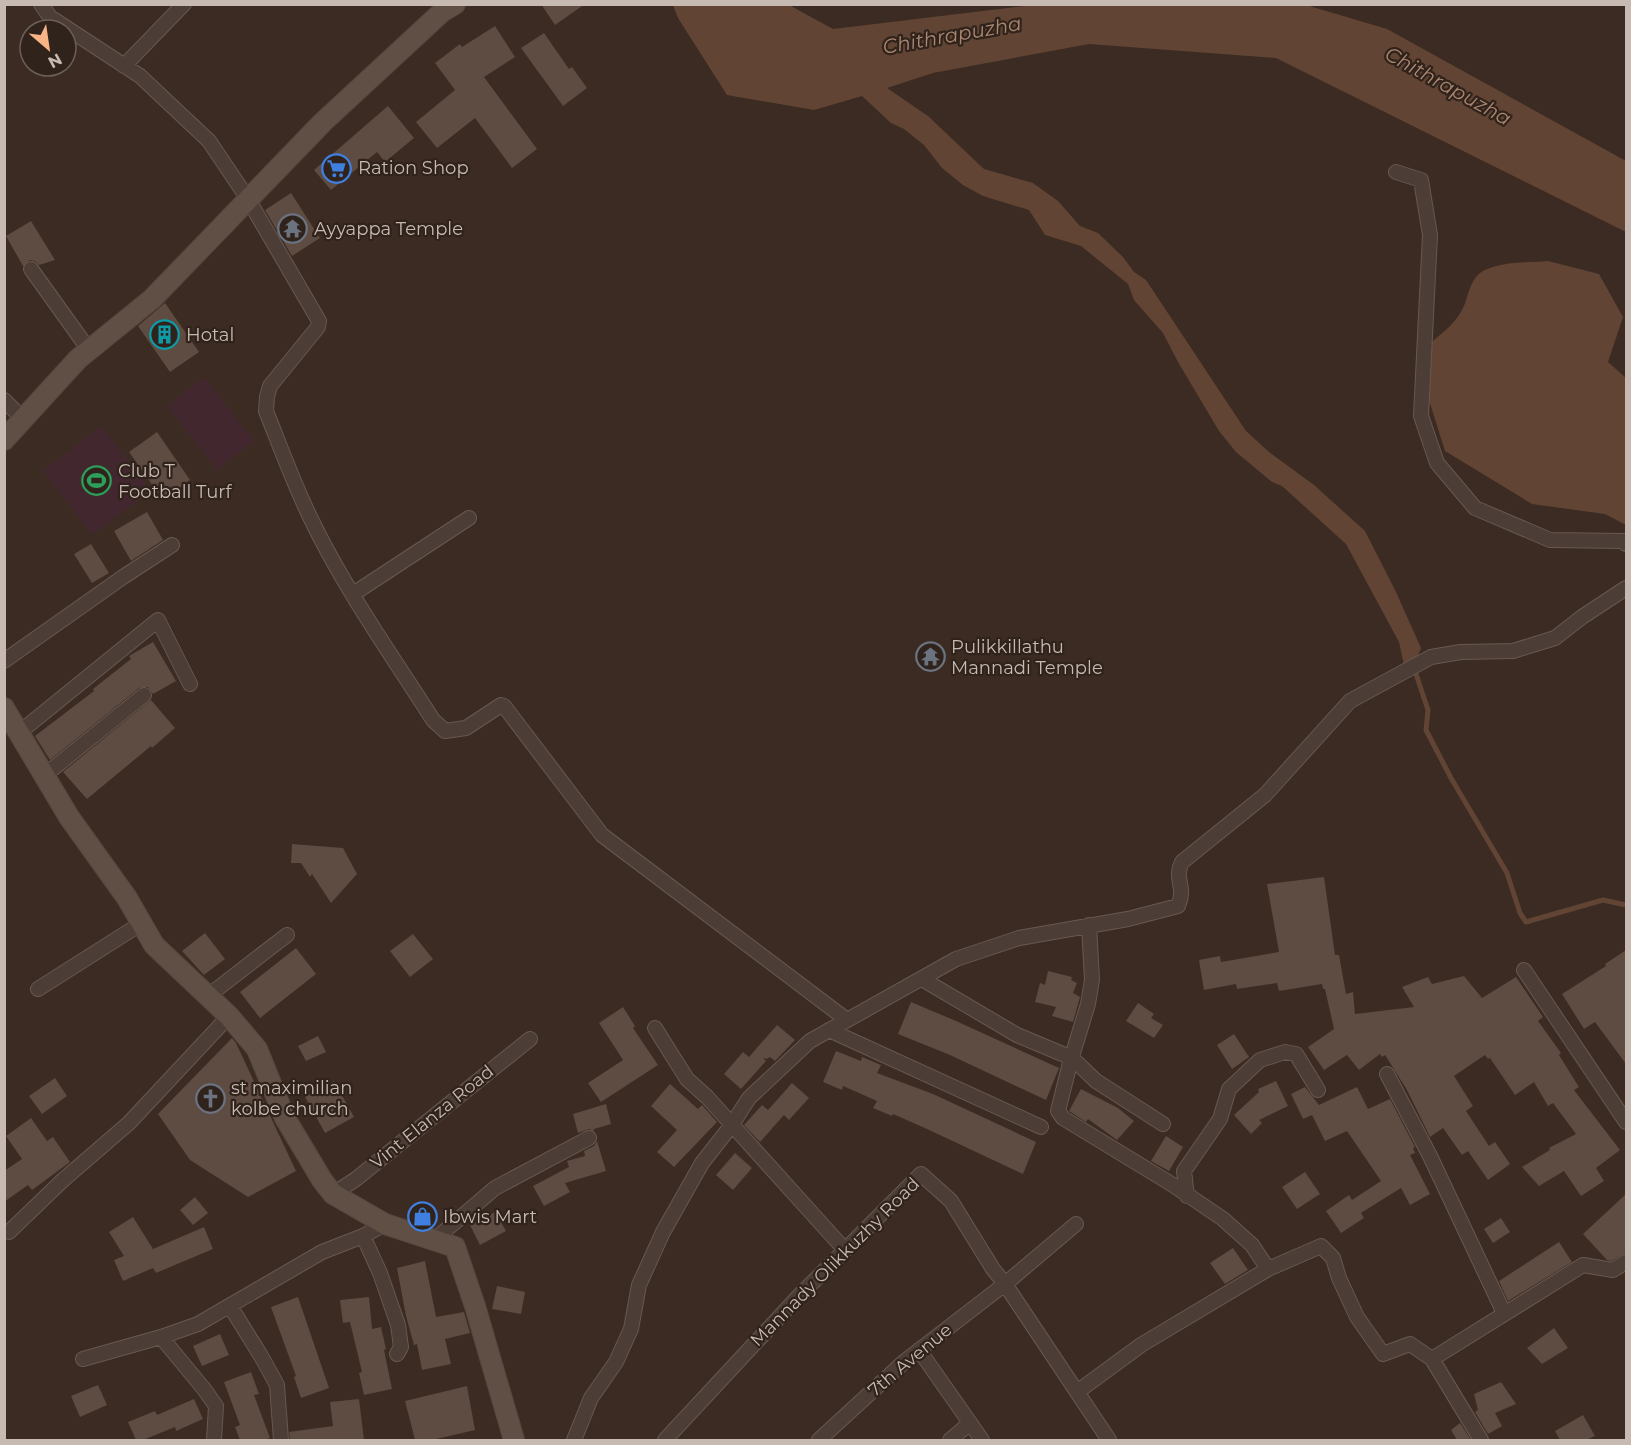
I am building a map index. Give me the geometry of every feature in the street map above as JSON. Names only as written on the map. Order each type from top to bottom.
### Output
[{"type":"main road","points":[[4,440],[78,359],[152,299],[323,122],[443,11],[455,4]]},
{"type":"main road","points":[[4,708],[69,817],[127,898],[154,945],[229,1016],[257,1049],[285,1118],[322,1180],[333,1194],[385,1224],[454,1247],[475,1306],[514,1440]]},
{"type":"street","points":[[41,4],[50,16],[140,76],[209,141],[248,199],[319,321],[318,327],[270,386],[266,411],[309,516],[353,594],[433,720],[445,731],[466,728],[501,705],[504,706],[602,835],[847,1020]]},
{"type":"street","points":[[124,66],[184,4]]},
{"type":"street","points":[[1396,172],[1421,180],[1430,235],[1421,416],[1437,463],[1475,508],[1550,540],[1624,541],[1626,544]]},
{"type":"street","points":[[31,269],[89,350]]},
{"type":"street","points":[[4,400],[24,420]]},
{"type":"street","points":[[353,594],[469,518]]},
{"type":"street","points":[[4,661],[171,545]]},
{"type":"street","points":[[574,1440],[591,1398],[616,1362],[631,1329],[639,1285],[663,1232],[702,1163],[731,1126],[749,1098],[810,1041],[956,959],[1020,938],[1128,919],[1178,906],[1183,895],[1177,871],[1182,862],[1265,795],[1350,701],[1431,657],[1461,652],[1513,651],[1555,638],[1626,588]]},
{"type":"street","points":[[20,732],[158,620],[190,684]]},
{"type":"street","points":[[45,775],[144,695]]},
{"type":"street","points":[[38,989],[142,923]]},
{"type":"street","points":[[1089,925],[1092,980],[1088,1004],[1058,1111],[1063,1118],[1173,1185],[1223,1219],[1252,1245],[1268,1269]]},
{"type":"street","points":[[208,996],[287,935]]},
{"type":"street","points":[[1524,970],[1626,1122]]},
{"type":"street","points":[[922,979],[1017,1035],[1072,1058],[1096,1081],[1162,1124]]},
{"type":"street","points":[[9,1232],[63,1180],[129,1123],[229,1016]]},
{"type":"street","points":[[655,1028],[687,1079],[845,1250]]},
{"type":"street","points":[[829,1030],[1041,1126]]},
{"type":"street","name":"Vint Elanza Road","points":[[333,1194],[356,1179],[530,1039]]},
{"type":"street","points":[[1187,1196],[1184,1171],[1220,1119],[1229,1089],[1260,1060],[1285,1052],[1296,1054],[1318,1090]]},
{"type":"street","points":[[1388,1074],[1430,1156],[1504,1313]]},
{"type":"street","points":[[433,1241],[495,1188],[589,1138]]},
{"type":"street","name":"Mannady Olikkuzhy Road","points":[[665,1440],[730,1369],[921,1174],[951,1201],[993,1269],[1005,1284]]},
{"type":"street","points":[[83,1359],[198,1324],[322,1252],[363,1236],[385,1224]]},
{"type":"street","points":[[1076,1224],[1005,1284],[1109,1440]]},
{"type":"street","points":[[363,1236],[380,1273],[398,1325],[401,1347],[396,1354]]},
{"type":"street","points":[[1077,1392],[1141,1345],[1268,1269],[1322,1246],[1333,1258],[1339,1278],[1357,1317],[1383,1354],[1410,1344],[1432,1359],[1481,1440]]},
{"type":"street","points":[[1432,1359],[1583,1265],[1612,1270],[1626,1262]]},
{"type":"street","name":"7th Avenue","points":[[819,1440],[919,1350],[1005,1284]]},
{"type":"street","points":[[230,1306],[277,1385],[281,1440]]},
{"type":"street","points":[[161,1337],[216,1406],[214,1440]]},
{"type":"street","points":[[919,1350],[982,1440]]},
{"type":"street","points":[[950,1440],[970,1423]]},
{"type":"shaded area","points":[[204,377],[254,441],[217,470],[167,406]]},
{"type":"shaded area","name":"Club T Football Turf","points":[[102,426],[151,491],[92,535],[43,471]]},
{"type":"water","name":"Chithrapuzha","points":[[1042,4],[1306,5],[1387,29],[1626,161],[1626,232],[1276,58],[1089,44],[933,73],[887,88],[928,116],[984,169],[1033,183],[1058,201],[1080,226],[1098,233],[1123,257],[1134,272],[1146,280],[1246,431],[1269,452],[1314,485],[1365,531],[1421,648],[1417,658],[1404,665],[1399,642],[1346,544],[1282,486],[1272,482],[1236,452],[1219,431],[1163,333],[1134,300],[1128,284],[1081,246],[1045,235],[1029,210],[983,196],[963,185],[942,168],[924,145],[904,129],[891,123],[862,96],[814,110],[727,95],[678,18],[673,5],[789,5],[833,29]]},
{"type":"water","points":[[1548,261],[1599,274],[1623,317],[1608,362],[1626,378],[1626,525],[1605,514],[1532,504],[1445,451],[1429,400],[1432,342],[1448,328],[1464,307],[1474,279],[1483,271],[1498,266]]},
{"type":"building","points":[[541,4],[585,4],[555,25]]},
{"type":"building","points":[[495,26],[515,57],[484,77],[537,149],[512,168],[475,118],[437,148],[416,122],[455,90],[435,63],[460,44],[462,47]]},
{"type":"building","points":[[544,33],[569,69],[572,67],[587,88],[563,106],[521,48]]},
{"type":"building","points":[[388,106],[414,138],[385,162],[377,152],[331,190],[314,170]]},
{"type":"building","points":[[291,193],[320,238],[292,256],[265,210]]},
{"type":"building","points":[[31,221],[55,260],[39,265],[30,260],[23,266],[6,236]]},
{"type":"building","name":"Hotal","points":[[165,303],[199,352],[170,372],[138,326]]},
{"type":"building","points":[[157,432],[190,480],[163,500],[129,452]]},
{"type":"building","points":[[147,512],[163,540],[131,561],[114,531]]},
{"type":"building","points":[[91,544],[109,573],[92,583],[74,554]]},
{"type":"building","points":[[153,642],[176,681],[153,694],[148,687],[139,688],[50,760],[35,736],[94,691],[93,689],[131,659],[129,656]]},
{"type":"building","points":[[151,700],[175,728],[87,799],[63,772]]},
{"type":"building","points":[[292,844],[343,848],[357,874],[331,903],[312,874],[310,877],[301,863],[291,863]]},
{"type":"building","points":[[1324,877],[1335,955],[1339,955],[1346,994],[1353,992],[1355,1014],[1414,1007],[1402,987],[1428,977],[1432,984],[1464,976],[1482,998],[1516,977],[1543,1017],[1538,1021],[1561,1053],[1559,1055],[1579,1087],[1574,1090],[1620,1150],[1596,1168],[1604,1181],[1581,1196],[1564,1171],[1539,1186],[1522,1167],[1550,1150],[1549,1148],[1576,1134],[1553,1103],[1548,1106],[1534,1082],[1515,1095],[1490,1058],[1488,1059],[1485,1055],[1454,1076],[1473,1106],[1466,1111],[1489,1146],[1495,1142],[1510,1164],[1488,1180],[1468,1151],[1462,1155],[1443,1128],[1430,1137],[1407,1090],[1385,1055],[1382,1057],[1380,1054],[1359,1070],[1347,1055],[1324,1070],[1308,1047],[1334,1029],[1322,984],[1279,991],[1277,983],[1237,989],[1236,984],[1204,990],[1199,960],[1220,956],[1221,962],[1279,952],[1267,884]]},
{"type":"building","points":[[205,933],[225,959],[204,975],[182,951]]},
{"type":"building","points":[[413,934],[433,959],[410,977],[390,951]]},
{"type":"building","points":[[296,948],[316,974],[260,1018],[240,992]]},
{"type":"building","points":[[1626,950],[1626,1064],[1595,1022],[1584,1029],[1562,994],[1606,966],[1605,964]]},
{"type":"building","points":[[1048,971],[1072,977],[1071,980],[1077,983],[1073,993],[1080,997],[1073,1022],[1052,1016],[1056,1007],[1035,1002],[1040,983],[1045,985]]},
{"type":"building","points":[[911,1002],[1059,1068],[1046,1100],[950,1055],[898,1034]]},
{"type":"building","points":[[1138,1003],[1154,1014],[1151,1018],[1163,1025],[1154,1038],[1126,1021]]},
{"type":"building","points":[[623,1007],[635,1026],[633,1028],[658,1065],[601,1102],[588,1083],[623,1060],[599,1023]]},
{"type":"building","points":[[777,1025],[795,1040],[775,1061],[770,1057],[763,1058],[766,1061],[741,1089],[724,1074],[743,1052],[749,1057]]},
{"type":"building","points":[[1234,1034],[1249,1057],[1232,1069],[1217,1045]]},
{"type":"building","points":[[318,1036],[326,1052],[306,1061],[298,1046]]},
{"type":"building","points":[[232,1038],[296,1171],[248,1197],[190,1160],[158,1114]]},
{"type":"building","points":[[836,1051],[861,1061],[862,1057],[881,1065],[877,1073],[933,1094],[1036,1142],[1023,1174],[893,1114],[892,1116],[873,1108],[877,1101],[843,1086],[842,1090],[823,1082]]},
{"type":"building","points":[[55,1078],[67,1096],[42,1114],[29,1096]]},
{"type":"building","points":[[334,1081],[354,1117],[325,1133],[305,1097]]},
{"type":"building","points":[[1276,1081],[1288,1106],[1259,1120],[1262,1123],[1251,1134],[1234,1115],[1259,1092],[1258,1089]]},
{"type":"building","points":[[792,1083],[809,1098],[789,1120],[784,1115],[760,1142],[744,1125],[762,1105],[768,1110]]},
{"type":"building","points":[[670,1084],[698,1109],[702,1105],[717,1122],[674,1167],[657,1152],[677,1130],[651,1106]]},
{"type":"building","points":[[1305,1087],[1319,1105],[1357,1087],[1368,1109],[1390,1099],[1415,1147],[1413,1148],[1415,1153],[1410,1155],[1430,1194],[1410,1205],[1401,1188],[1361,1213],[1364,1218],[1341,1233],[1326,1211],[1349,1195],[1352,1200],[1381,1181],[1347,1131],[1325,1141],[1312,1115],[1303,1119],[1291,1094]]},
{"type":"building","points":[[1081,1089],[1118,1108],[1134,1121],[1117,1140],[1088,1119],[1086,1122],[1069,1111]]},
{"type":"building","points":[[606,1104],[611,1124],[594,1129],[594,1131],[589,1129],[578,1133],[573,1114]]},
{"type":"building","points":[[31,1118],[47,1141],[53,1137],[70,1162],[32,1190],[28,1185],[4,1202],[4,1171],[22,1159],[6,1136]]},
{"type":"building","points":[[1166,1136],[1183,1147],[1169,1171],[1151,1161]]},
{"type":"building","points":[[597,1141],[606,1171],[565,1183],[570,1192],[544,1206],[533,1186],[569,1167],[567,1161],[585,1156],[584,1151],[594,1146]]},
{"type":"building","points":[[735,1153],[752,1168],[733,1190],[716,1175]]},
{"type":"building","points":[[1305,1172],[1320,1194],[1297,1209],[1282,1187]]},
{"type":"building","points":[[1626,1194],[1626,1253],[1611,1261],[1607,1260],[1583,1234]]},
{"type":"building","points":[[195,1197],[208,1213],[193,1225],[180,1210]]},
{"type":"building","name":"Ibwis Mart","points":[[423,1203],[435,1207],[429,1226],[416,1222]]},
{"type":"building","points":[[495,1212],[506,1231],[480,1245],[470,1225]]},
{"type":"building","points":[[133,1217],[153,1249],[204,1227],[213,1249],[156,1273],[153,1268],[123,1281],[114,1260],[124,1256],[109,1232]]},
{"type":"building","points":[[1501,1218],[1510,1232],[1493,1243],[1484,1229]]},
{"type":"building","points":[[1559,1242],[1572,1262],[1508,1301],[1499,1281]]},
{"type":"building","points":[[1233,1248],[1248,1270],[1225,1284],[1210,1263]]},
{"type":"building","points":[[425,1261],[436,1317],[464,1312],[470,1333],[445,1339],[451,1364],[422,1370],[417,1344],[414,1345],[406,1316],[397,1268]]},
{"type":"building","points":[[497,1286],[525,1292],[521,1314],[492,1309]]},
{"type":"building","points":[[298,1297],[329,1388],[301,1398],[294,1377],[296,1376],[271,1307]]},
{"type":"building","points":[[369,1297],[372,1329],[381,1327],[392,1389],[364,1395],[359,1373],[362,1372],[350,1322],[343,1323],[340,1300]]},
{"type":"building","points":[[1554,1328],[1568,1348],[1542,1364],[1527,1348]]},
{"type":"building","points":[[220,1334],[229,1355],[202,1366],[193,1346]]},
{"type":"building","points":[[251,1372],[259,1394],[254,1395],[270,1438],[263,1440],[240,1440],[235,1427],[240,1425],[224,1382]]},
{"type":"building","points":[[1501,1382],[1516,1404],[1495,1413],[1502,1426],[1488,1434],[1475,1412],[1478,1410],[1474,1394]]},
{"type":"building","points":[[98,1385],[107,1405],[80,1417],[71,1396]]},
{"type":"building","points":[[467,1386],[475,1430],[432,1440],[415,1440],[405,1401]]},
{"type":"building","points":[[194,1399],[203,1419],[176,1431],[175,1427],[143,1440],[136,1440],[128,1422],[155,1411],[157,1415]]},
{"type":"building","points":[[359,1399],[364,1440],[290,1440],[289,1432],[333,1426],[330,1402]]},
{"type":"building","points":[[1583,1415],[1595,1436],[1586,1440],[1560,1440],[1555,1431]]},
{"type":"building","points":[[1460,1423],[1471,1440],[1457,1440],[1451,1430]]},
{"type":"waterway","points":[[1414,668],[1428,710],[1426,730],[1451,778],[1507,873],[1520,913],[1526,922],[1603,900],[1626,905]]},
{"type":"place","name":"Ration Shop","points":[[337,168]]},
{"type":"place","name":"Ayyappa Temple","points":[[293,229]]},
{"type":"place","name":"Hotal","points":[[165,335]]},
{"type":"place","name":"Club T Football Turf","points":[[97,481]]},
{"type":"place","name":"Pulikkillathu Mannadi Temple","points":[[930,657]]},
{"type":"place","name":"st maximilian kolbe church","points":[[210,1098]]},
{"type":"place","name":"Ibwis Mart","points":[[422,1217]]}]
